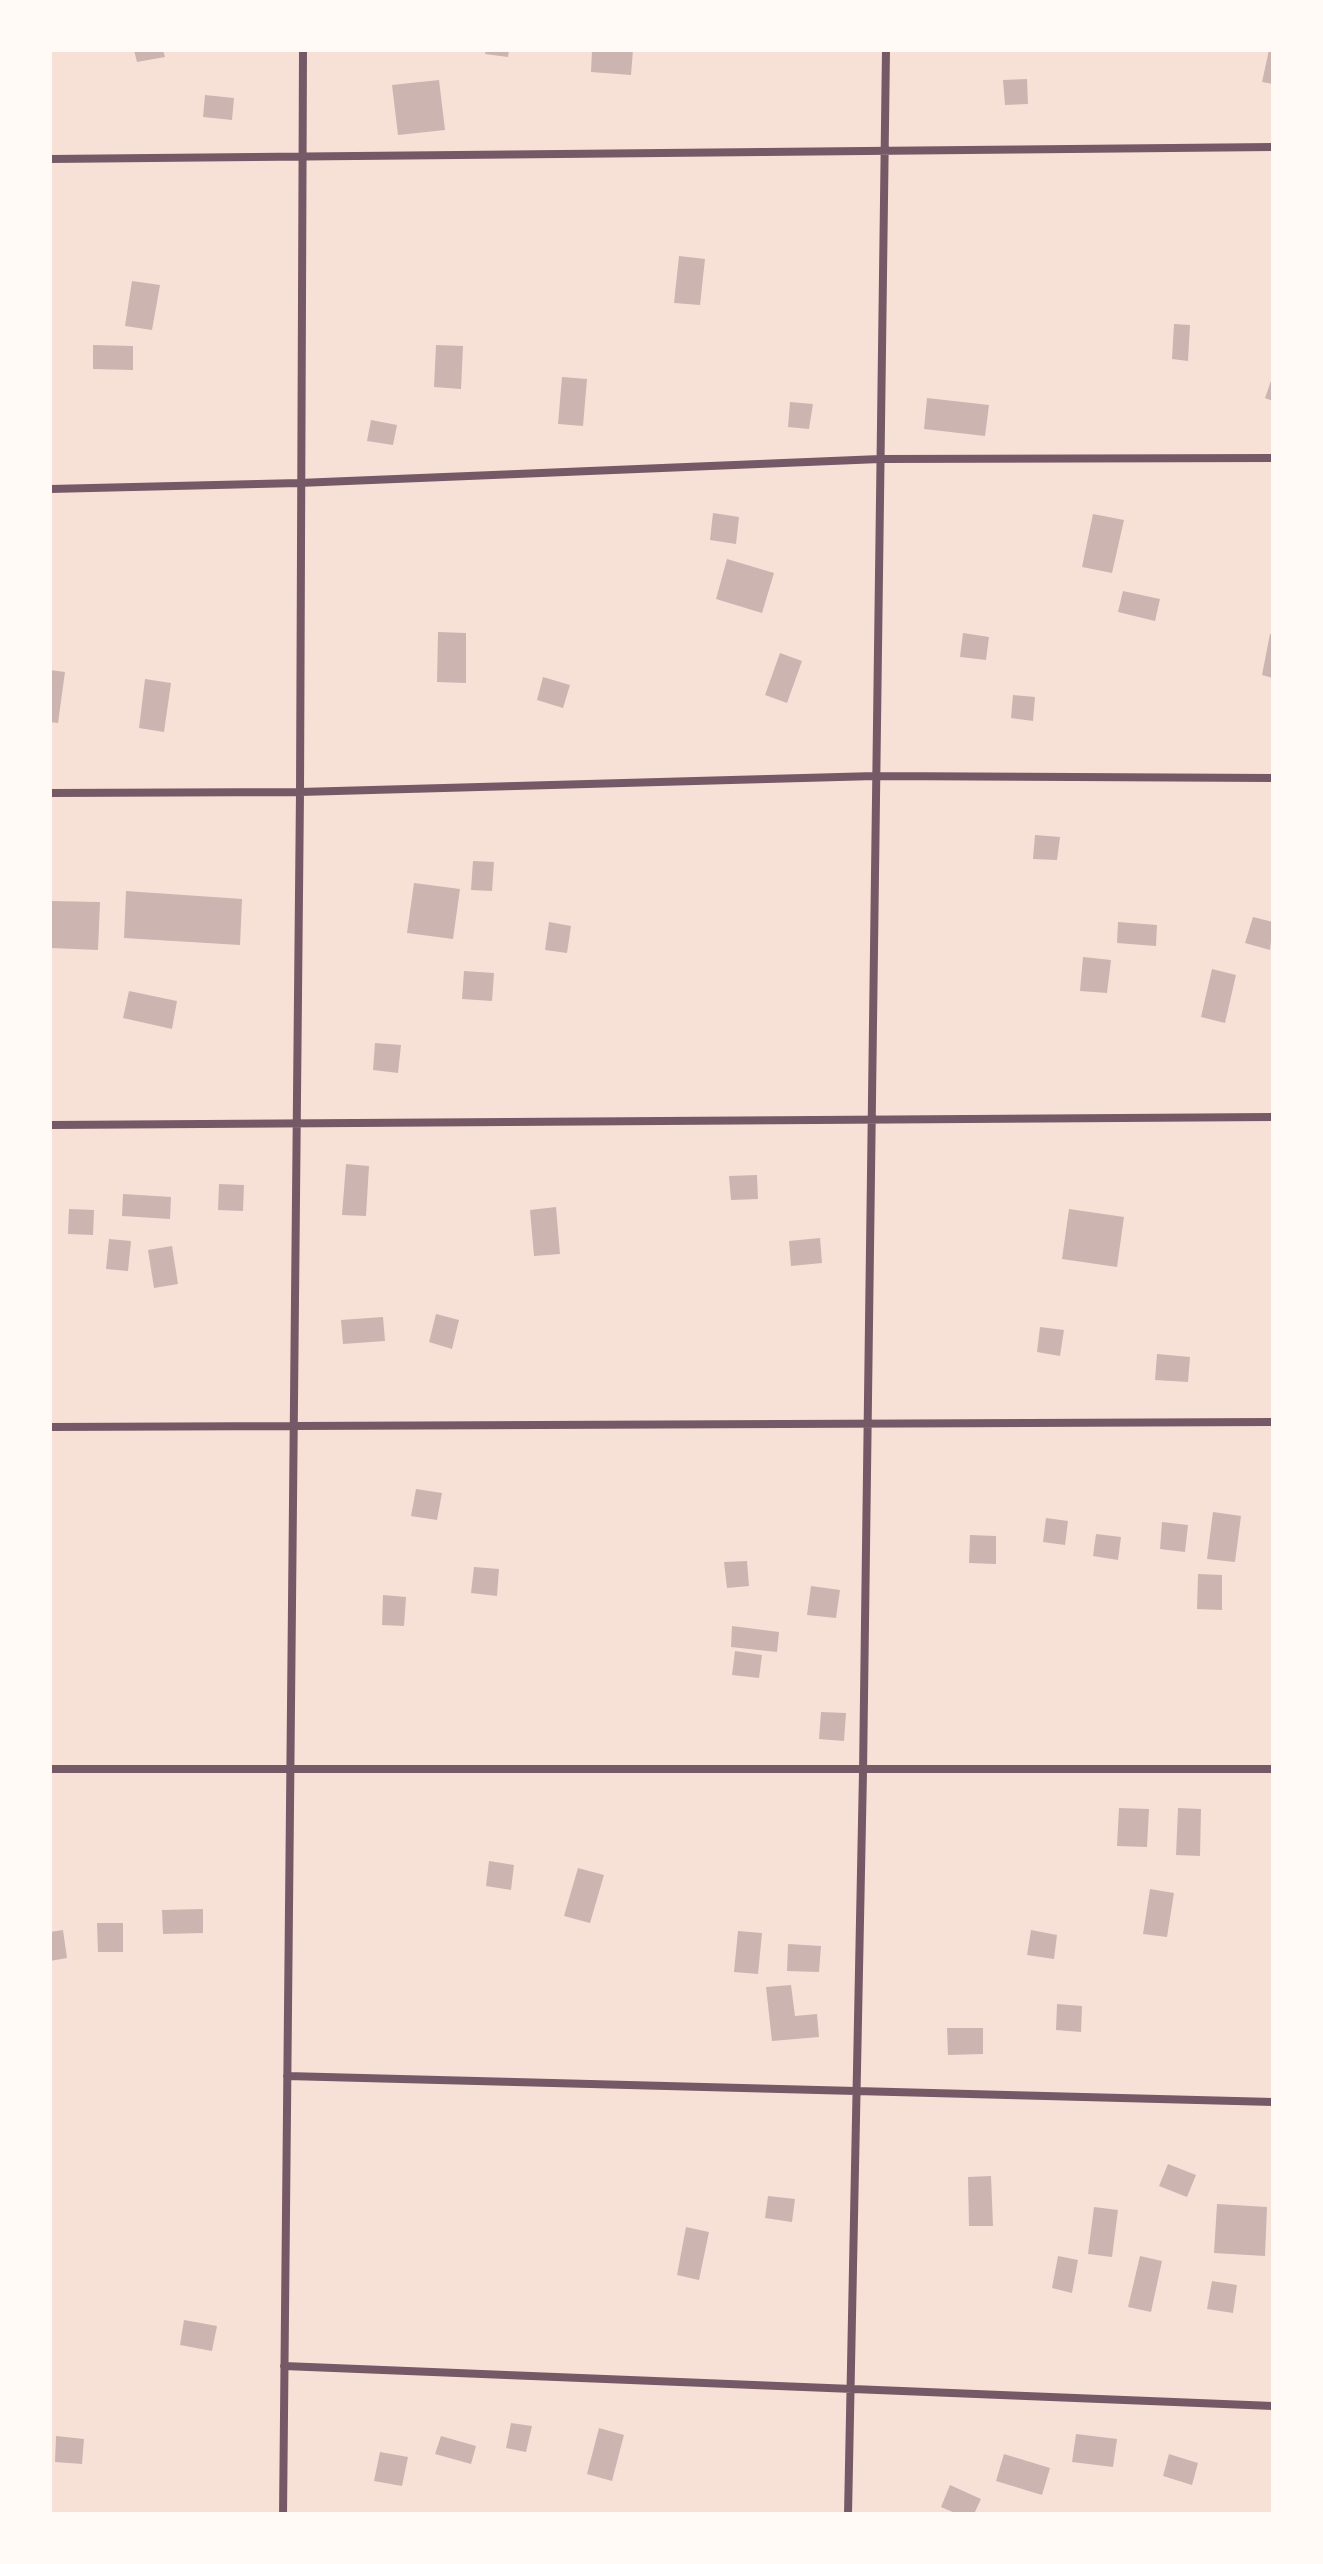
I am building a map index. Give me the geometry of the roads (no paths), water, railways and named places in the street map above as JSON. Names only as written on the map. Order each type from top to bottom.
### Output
[{"type":"street","points":[[283,2514],[300,792],[303,50]]},
{"type":"street","points":[[848,2514],[863,1772],[865,1423],[886,50]]},
{"type":"street","points":[[50,159],[302,160],[1273,147]]},
{"type":"street","points":[[50,489],[299,483],[880,459],[1273,458]]},
{"type":"street","points":[[50,793],[300,792],[875,776],[1273,778]]},
{"type":"street","points":[[50,1125],[1273,1117]]},
{"type":"street","points":[[50,1427],[1273,1422]]},
{"type":"street","points":[[50,1769],[863,1772],[1273,1769]]},
{"type":"street","points":[[287,2076],[1273,2102]]},
{"type":"street","points":[[284,2366],[1273,2406]]}]
